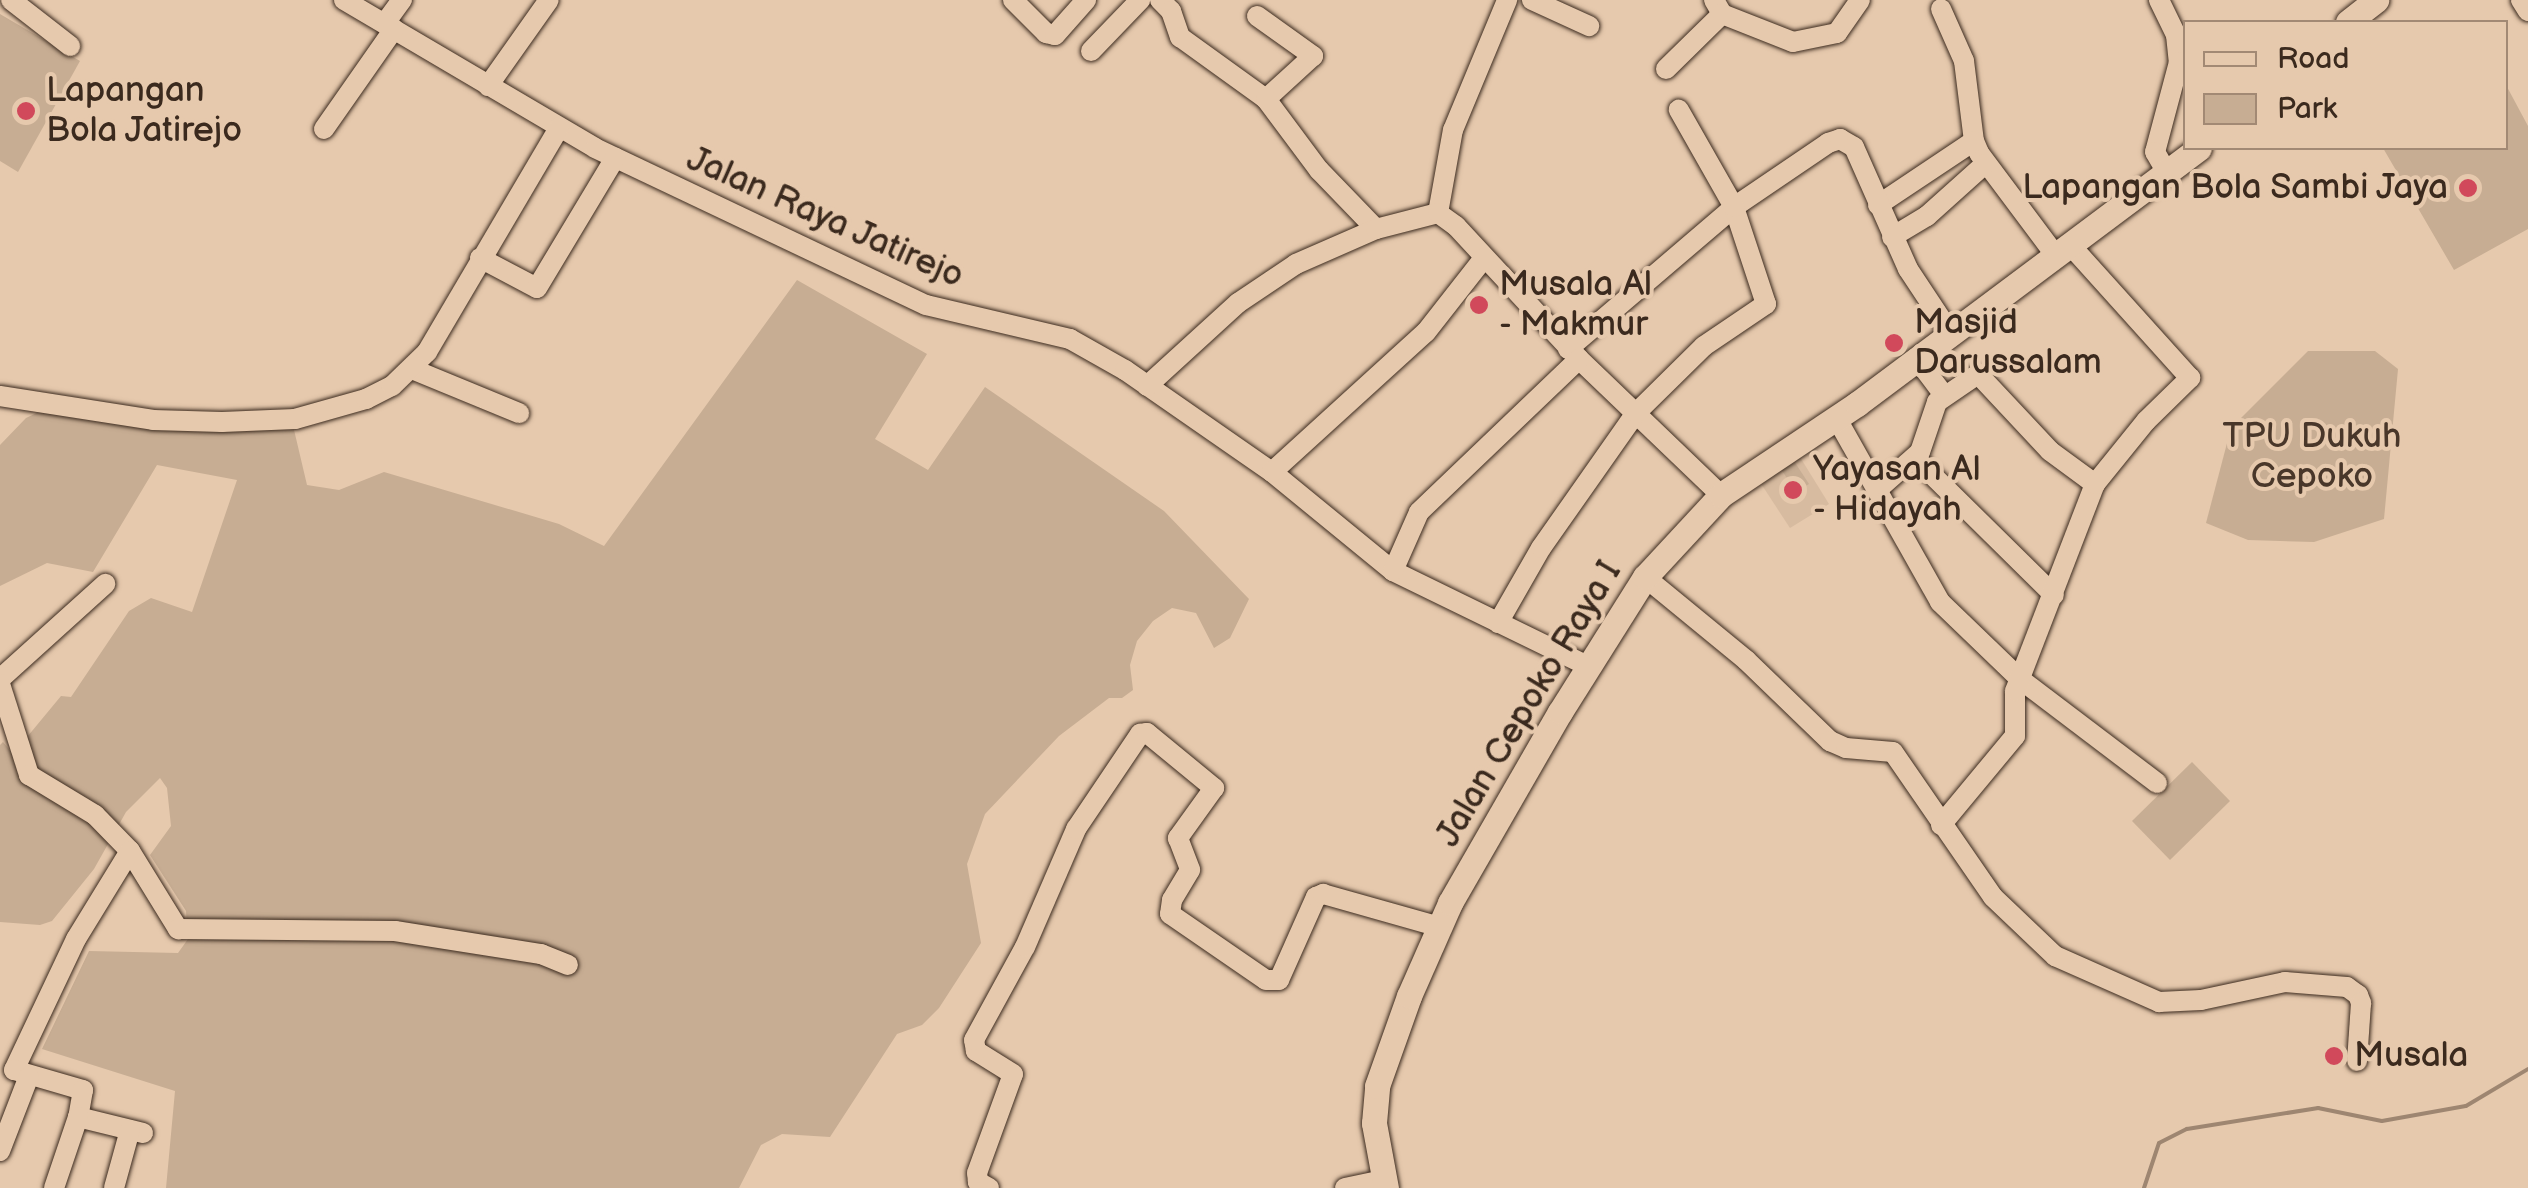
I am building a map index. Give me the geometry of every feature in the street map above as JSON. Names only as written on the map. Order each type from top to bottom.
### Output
[{"type":"main road","points":[[2351,20],[2376,0]]},
{"type":"main road","name":"Jalan Cepoko Raya I","points":[[1385,1184],[1374,1123],[1377,1086],[1440,926],[1588,666],[1645,577],[1722,494],[1837,419],[2064,251],[2140,191],[2160,162],[2193,150]]},
{"type":"street","points":[[10,0],[70,46]]},
{"type":"street","name":"Jalan Raya Jatirejo","points":[[344,0],[615,158],[926,305],[1070,340],[1147,386],[1272,472],[1393,571],[1588,666]]},
{"type":"street","points":[[324,129],[402,0]]},
{"type":"street","points":[[488,86],[549,0]]},
{"type":"street","points":[[1013,0],[1046,32],[1055,35],[1086,0]]},
{"type":"street","points":[[1091,51],[1140,0]]},
{"type":"street","points":[[1160,0],[1171,10],[1180,37],[1266,99],[1319,170],[1376,229]]},
{"type":"street","points":[[1438,213],[1453,130],[1506,0]]},
{"type":"street","points":[[1532,0],[1590,26]]},
{"type":"street","points":[[1666,69],[1718,7],[1794,42],[1837,33],[1860,0]]},
{"type":"street","points":[[2159,0],[2176,35],[2179,62],[2160,162]]},
{"type":"street","points":[[2521,0],[2528,11]]},
{"type":"street","points":[[1941,825],[2012,745],[2016,728],[2014,696],[2096,484],[2146,421],[2190,378],[1984,164],[1974,141],[1964,61],[1942,8]]},
{"type":"street","points":[[1257,16],[1313,56],[1266,99]]},
{"type":"street","points":[[1674,31],[1696,37]]},
{"type":"street","points":[[1498,623],[1541,548],[1636,413],[1704,346],[1766,304],[1734,207],[1679,110]]},
{"type":"street","points":[[0,396],[153,420],[295,419],[366,399],[412,369],[559,128]]},
{"type":"street","points":[[1393,571],[1419,512],[1573,354],[1734,207],[1828,143],[1840,140],[1854,147],[1892,237],[1951,334]]},
{"type":"street","points":[[1878,205],[1974,141]]},
{"type":"street","points":[[480,258],[537,288],[615,158]]},
{"type":"street","points":[[1892,237],[1927,216],[1984,164]]},
{"type":"street","points":[[1147,386],[1238,303],[1268,282],[1376,229],[1438,213]]},
{"type":"street","points":[[1438,213],[1573,354],[1722,494]]},
{"type":"street","points":[[1272,472],[1426,332],[1484,258]]},
{"type":"street","points":[[1916,358],[1944,395]]},
{"type":"street","points":[[412,369],[518,414]]},
{"type":"street","points":[[1877,490],[1924,445],[1933,409],[1944,395],[1974,374],[1982,376],[2050,451],[2096,484]]},
{"type":"street","points":[[1837,419],[1940,602],[2020,680],[2157,782]]},
{"type":"street","points":[[1914,458],[2054,595]]},
{"type":"street","points":[[1645,577],[1746,660],[1830,741],[1846,748],[1894,752],[1993,897],[2040,945],[2159,1002],[2200,1000],[2285,982],[2346,987],[2358,995],[2361,1004],[2357,1061]]},
{"type":"street","points":[[105,584],[0,681],[29,775],[82,804],[130,851],[178,930],[395,931],[541,954],[568,965]]},
{"type":"street","points":[[989,1188],[978,1182],[977,1173],[1013,1074],[976,1051],[974,1040],[1025,947],[1076,829],[1140,734],[1147,733],[1214,788],[1178,838],[1191,864],[1172,900],[1170,914],[1266,980],[1278,980],[1316,898],[1323,894],[1440,926]]},
{"type":"street","points":[[54,1188],[83,1090],[29,1076],[14,1070],[14,1064],[76,939],[130,851]]},
{"type":"street","points":[[0,1151],[29,1076]]},
{"type":"street","points":[[78,1117],[137,1132],[114,1188]]},
{"type":"street","points":[[1345,1188],[1385,1184]]},
{"type":"shaded area","name":"Yayasan Al - Hidayah","points":[[1795,449],[1829,504],[1790,528],[1756,476]]},
{"type":"green space","name":"Lapangan Bola Jatirejo","points":[[0,14],[80,61],[18,172],[0,161]]},
{"type":"green space","name":"Lapangan Bola Sambi Jaya","points":[[2508,89],[2528,126],[2528,229],[2454,270],[2384,150],[2508,150]]},
{"type":"green space","points":[[797,280],[927,354],[875,439],[928,470],[985,387],[1164,511],[1249,599],[1230,638],[1214,648],[1196,613],[1172,608],[1153,621],[1137,641],[1130,665],[1133,690],[1122,698],[1109,698],[1059,736],[985,814],[967,864],[981,943],[939,1008],[922,1025],[897,1034],[830,1137],[782,1134],[761,1145],[739,1188],[166,1188],[175,1091],[42,1049],[89,951],[178,953],[188,939],[186,911],[150,855],[171,826],[167,788],[160,778],[126,812],[94,869],[52,921],[40,925],[0,922],[0,745],[3,742],[13,754],[61,696],[71,697],[129,611],[151,598],[192,612],[237,480],[157,465],[93,572],[47,563],[0,586],[0,445],[26,418],[49,407],[291,417],[307,485],[339,490],[384,472],[559,524],[604,546]]},
{"type":"green space","name":"TPU Dukuh Cepoko","points":[[2308,351],[2375,351],[2398,369],[2384,519],[2314,542],[2248,540],[2206,523],[2231,428]]},
{"type":"green space","points":[[1794,461],[1809,484],[1796,492],[1781,469]]},
{"type":"green space","points":[[2192,762],[2230,801],[2170,860],[2132,821]]},
{"type":"waterway","points":[[2144,1188],[2159,1143],[2187,1129],[2318,1108],[2382,1121],[2466,1106],[2528,1069]]},
{"type":"place","name":"Lapangan Bola Jatirejo","points":[[26,111]]},
{"type":"place","name":"Lapangan Bola Sambi Jaya","points":[[2468,188]]},
{"type":"place","name":"Musala Al - Makmur","points":[[1479,305]]},
{"type":"place","name":"Masjid Darussalam","points":[[1894,343]]},
{"type":"place","name":"Yayasan Al - Hidayah","points":[[1793,490]]},
{"type":"place","name":"Musala","points":[[2334,1056]]}]
